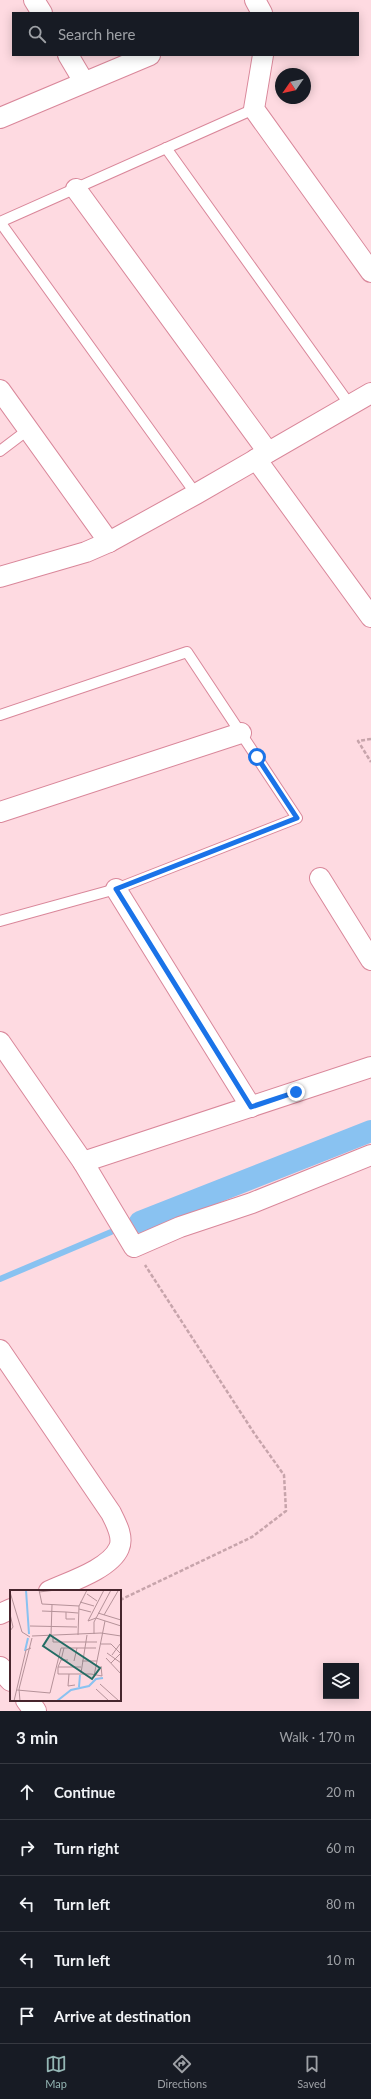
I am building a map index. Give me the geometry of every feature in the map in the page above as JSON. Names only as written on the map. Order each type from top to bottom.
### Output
[{"type":"street","points":[[34,0],[41,12]]},
{"type":"street","points":[[69,56],[84,82]]},
{"type":"street","points":[[0,118],[148,56]]},
{"type":"street","points":[[263,56],[254,109],[371,272]]},
{"type":"street","points":[[76,189],[262,456],[371,616]]},
{"type":"street","points":[[0,390],[109,542]]},
{"type":"street","points":[[0,578],[86,552],[109,542],[196,494],[371,393]]},
{"type":"street","points":[[0,812],[241,733]]},
{"type":"street","points":[[320,878],[371,960]]},
{"type":"street","points":[[116,889],[251,1107]]},
{"type":"street","points":[[0,1042],[83,1162],[134,1247],[180,1227],[252,1203],[371,1155]]},
{"type":"street","points":[[83,1162],[371,1067]]},
{"type":"street","points":[[0,1350],[110,1513],[119,1530],[120,1547],[110,1561],[51,1590]]},
{"type":"street","points":[[0,1614],[10,1609]]},
{"type":"street","points":[[0,1668],[10,1679]]},
{"type":"street","points":[[28,1701],[35,1711]]},
{"type":"lane","points":[[196,494],[0,222],[254,109]]},
{"type":"lane","points":[[166,148],[350,405]]},
{"type":"lane","points":[[0,451],[29,429]]},
{"type":"lane","points":[[0,715],[187,652],[297,818],[116,889],[0,921]]},
{"type":"path","points":[[371,739],[358,741],[371,762]]},
{"type":"path","points":[[121,1600],[252,1537],[286,1511],[284,1475],[254,1434],[134,1247]]},
{"type":"waterway","points":[[140,1222],[371,1131]]},
{"type":"waterway","points":[[0,1279],[111,1232]]},
{"type":"route","points":[[257,757],[297,818],[116,889],[251,1107],[296,1092]]}]
